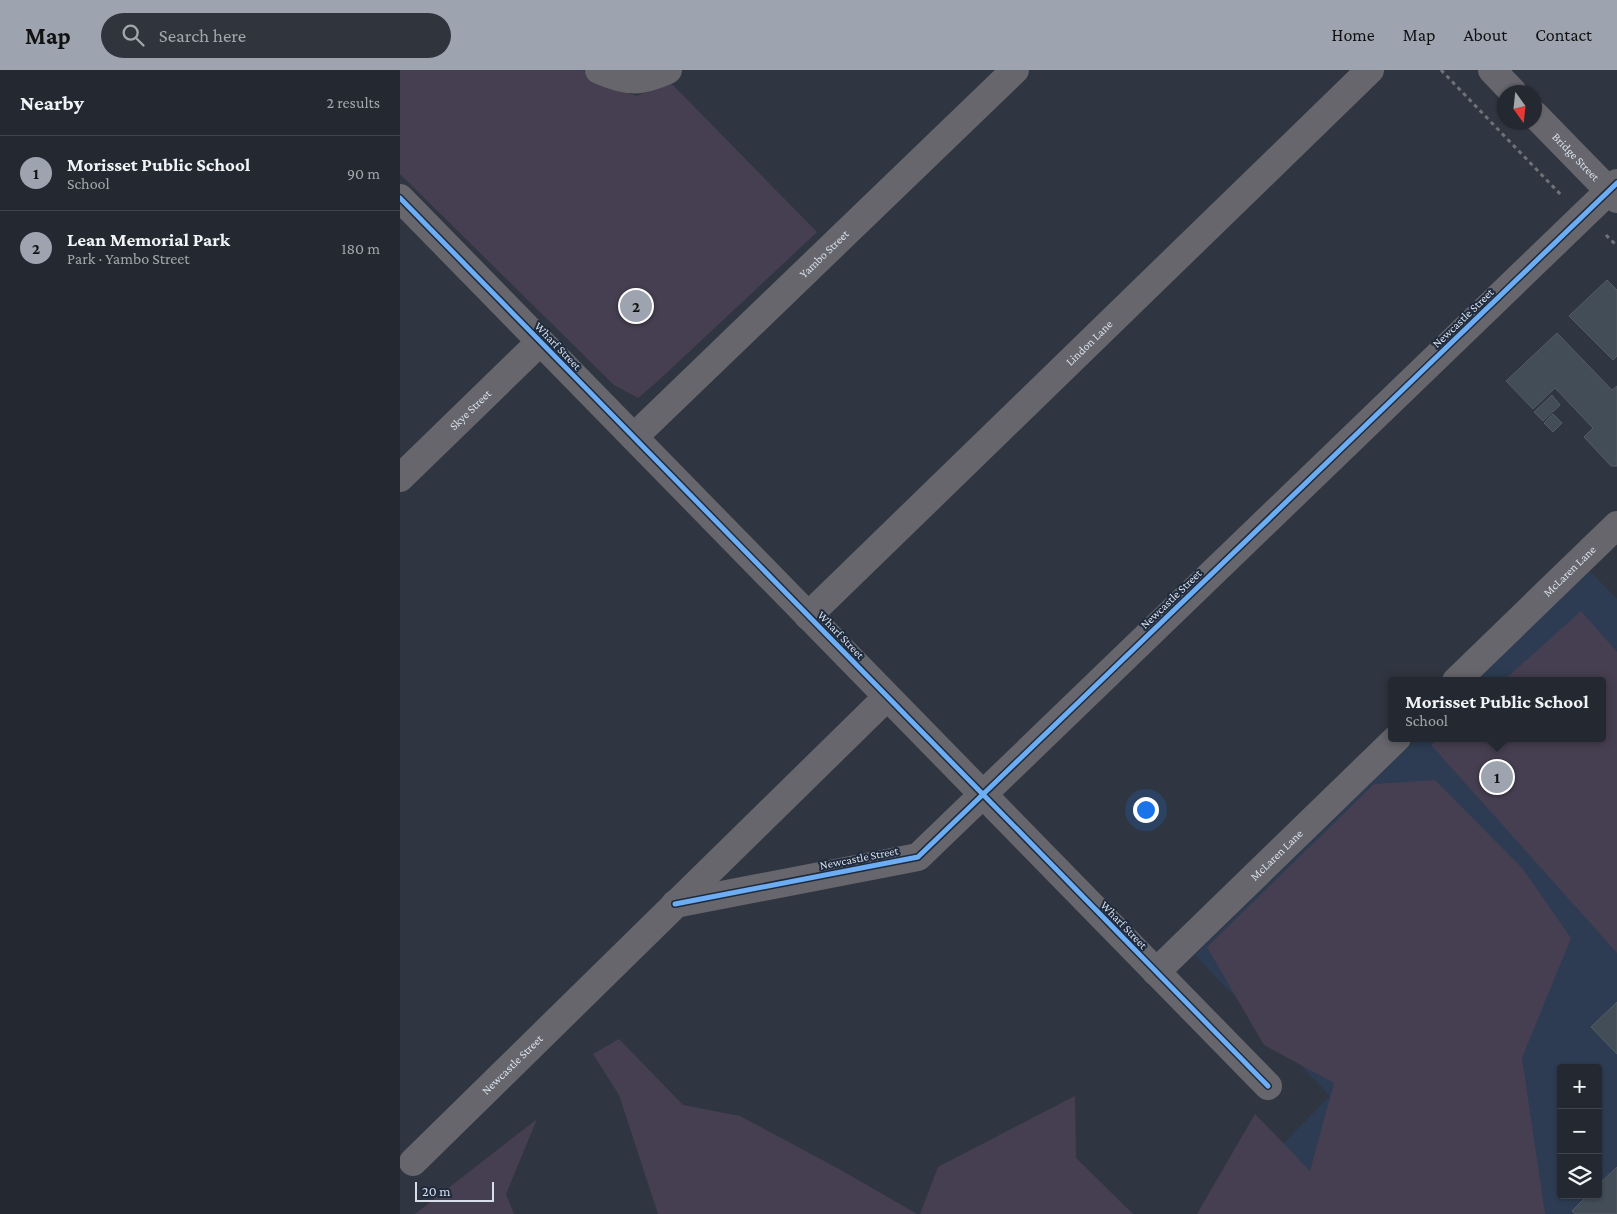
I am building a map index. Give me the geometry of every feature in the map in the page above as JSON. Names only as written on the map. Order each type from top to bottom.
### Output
[{"type":"street","points":[[599,70],[616,78],[634,80],[652,78],[668,70]]},
{"type":"street","name":"Yambo Street","points":[[634,437],[1015,70]]},
{"type":"street","name":"Lindon Lane","points":[[808,616],[1370,70]]},
{"type":"street","points":[[1492,70],[1506,85]]},
{"type":"street","name":"Bridge Street","points":[[1542,122],[1614,191]]},
{"type":"street","name":"Newcastle Street","points":[[675,904],[918,857],[1614,191]]},
{"type":"street","name":"Wharf Street","points":[[400,198],[1268,1086]]},
{"type":"street","name":"Skye Street","points":[[400,478],[540,342]]},
{"type":"street","name":"McLaren Lane","points":[[1460,677],[1617,525]]},
{"type":"street","name":"Newcastle Street","points":[[413,1162],[887,697]]},
{"type":"street","name":"McLaren Lane","points":[[1156,972],[1393,742]]},
{"type":"path","points":[[1441,70],[1565,200]]},
{"type":"path","points":[[1606,235],[1617,246]]},
{"type":"shaded area","points":[[400,70],[583,70],[594,82],[637,96],[669,81],[817,232],[638,398],[614,385],[400,174]]},
{"type":"shaded area","points":[[1589,570],[1617,599],[1617,1214],[1214,1214],[1330,1096],[1195,955],[1413,742],[1606,742],[1606,677],[1480,677]]},
{"type":"shaded area","points":[[1581,611],[1617,652],[1617,953],[1431,745],[1434,742],[1606,742],[1606,677],[1507,677]]},
{"type":"shaded area","points":[[1435,780],[1522,868],[1571,938],[1522,1058],[1545,1214],[1197,1214],[1255,1114],[1310,1171],[1334,1083],[1264,1045],[1207,947],[1374,784]]},
{"type":"shaded area","points":[[619,1039],[683,1105],[740,1116],[839,1169],[917,1214],[658,1214],[619,1095],[593,1054]]},
{"type":"shaded area","points":[[1075,1096],[1076,1158],[1133,1214],[920,1214],[938,1167]]},
{"type":"shaded area","points":[[537,1119],[506,1194],[514,1214],[415,1214]]},
{"type":"building","points":[[1607,280],[1617,290],[1617,356],[1613,360],[1569,316]]},
{"type":"building","points":[[1557,333],[1612,390],[1617,386],[1617,466],[1611,466],[1584,437],[1593,428],[1555,388],[1533,409],[1506,381]]},
{"type":"building","points":[[1552,395],[1560,405],[1543,421],[1534,412]]},
{"type":"building","points":[[1553,414],[1562,423],[1553,432],[1544,423]]},
{"type":"building","points":[[1617,1002],[1617,1054],[1591,1027]]},
{"type":"building","points":[[1617,1167],[1617,1214],[1575,1214],[1572,1211],[1584,1199],[1602,1199],[1602,1181]]},
{"type":"cycle path","points":[[675,904],[918,857],[1617,183]]},
{"type":"cycle path","points":[[400,198],[1268,1086]]},
{"type":"place","name":"Lean Memorial Park","points":[[636,306]]},
{"type":"place","name":"Morisset Public School","points":[[1497,777]]}]
